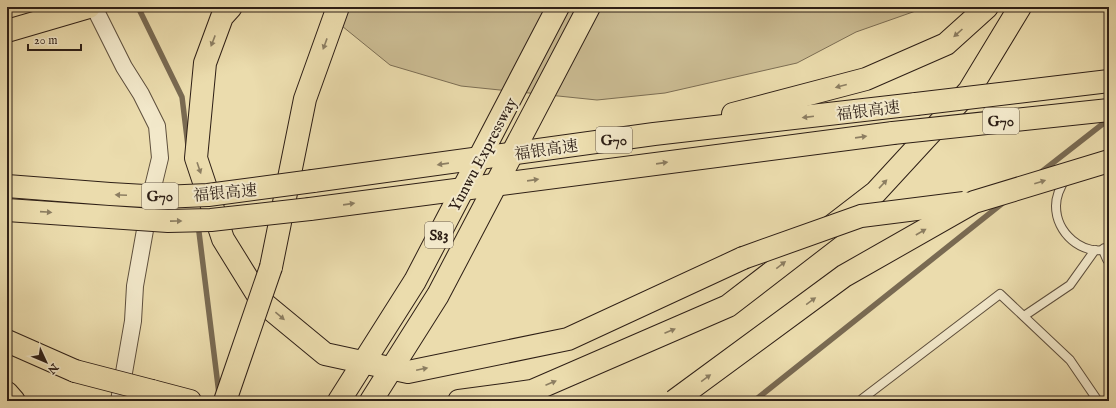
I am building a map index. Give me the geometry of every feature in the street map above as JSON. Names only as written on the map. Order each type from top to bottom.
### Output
[{"type":"highway","points":[[7,31],[89,7]]},
{"type":"highway","points":[[231,7],[222,17],[205,63],[196,158],[223,239],[262,302],[325,354],[408,372],[568,339],[743,258],[861,216],[974,202],[1109,162]]},
{"type":"highway","points":[[225,401],[271,266],[304,99],[338,7]]},
{"type":"highway","name":"Yunwu Expressway","points":[[339,401],[415,281],[558,7]]},
{"type":"highway","name":"Yunwu Expressway","points":[[371,401],[438,295],[589,7]]},
{"type":"highway","points":[[654,134],[866,79],[946,44],[987,7]]},
{"type":"highway","points":[[458,401],[532,391],[728,306],[876,192],[969,91],[1020,7]]},
{"type":"highway","name":"福银高速","points":[[7,186],[110,194],[162,196],[208,195],[313,182],[654,134],[1109,81]]},
{"type":"highway","name":"福银高速","points":[[7,210],[168,221],[211,220],[310,209],[893,132],[1109,110]]},
{"type":"highway","points":[[674,401],[844,276],[974,202]]},
{"type":"highway","points":[[7,341],[75,371],[190,401]]},
{"type":"highway","points":[[7,393],[14,401]]},
{"type":"street","points":[[94,7],[124,67],[141,94],[156,126],[160,158],[152,191],[135,286],[133,321],[119,401]]},
{"type":"lane","points":[[1105,252],[1084,248],[1067,236],[1057,217],[1056,207],[1060,186],[1066,177],[1074,170],[1084,165],[1109,162]]},
{"type":"lane","points":[[1024,316],[1070,285],[1105,252]]},
{"type":"lane","points":[[862,399],[1000,294],[1070,360],[1098,401]]},
{"type":"shaded area","points":[[331,7],[927,7],[856,32],[797,63],[665,93],[597,100],[461,86],[390,65],[337,22]]},
{"type":"waterway","points":[[138,7],[182,97],[188,146]]},
{"type":"waterway","points":[[1040,173],[1109,119]]},
{"type":"waterway","points":[[754,401],[1004,202]]},
{"type":"waterway","points":[[198,224],[219,394]]}]
